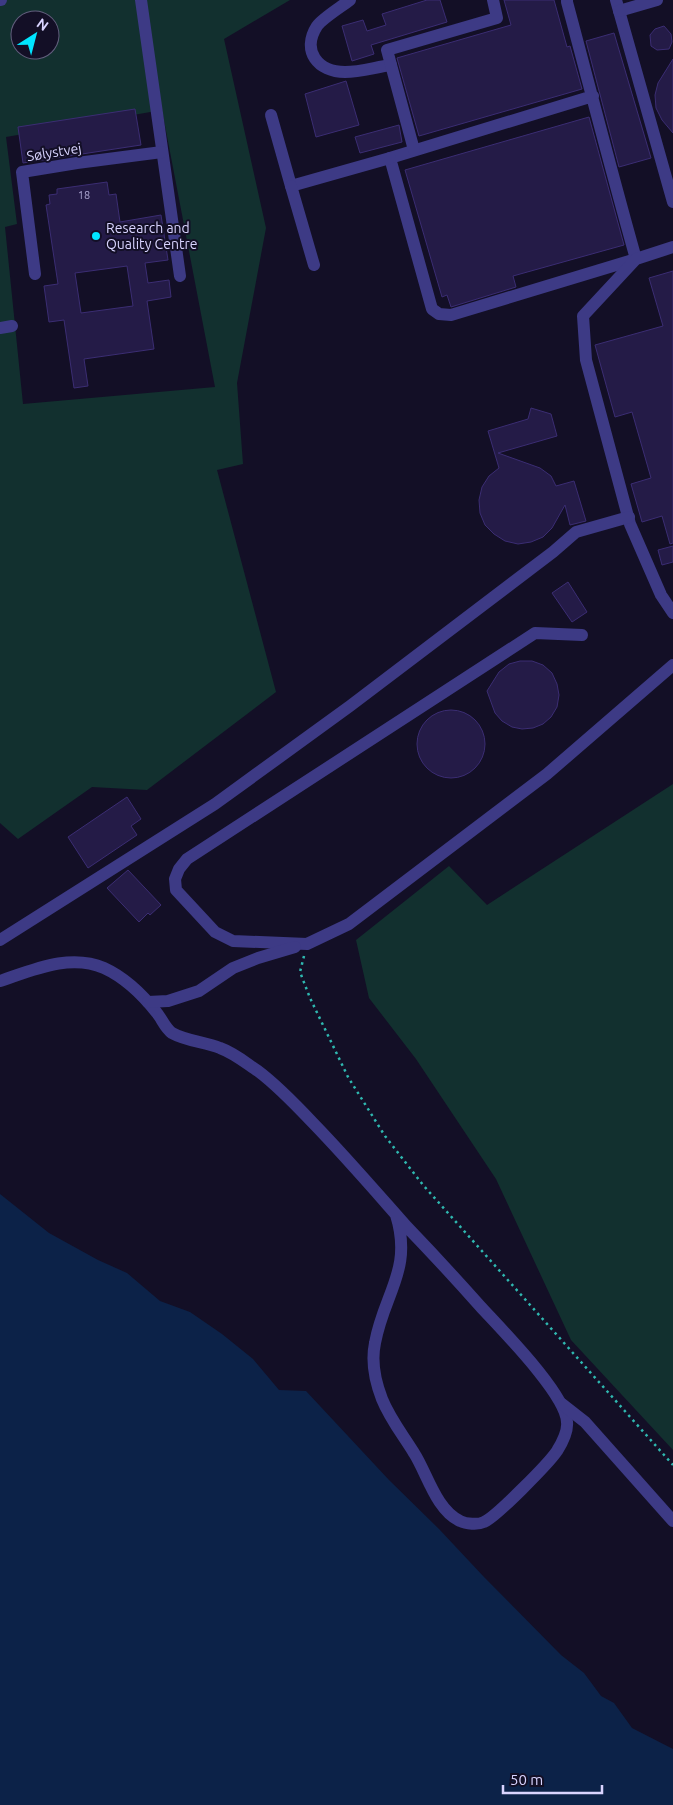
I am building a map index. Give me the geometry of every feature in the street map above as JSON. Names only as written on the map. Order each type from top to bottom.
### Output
[{"type":"street","points":[[141,0],[180,276]]},
{"type":"street","points":[[350,0],[318,25],[311,39],[310,50],[318,64],[332,71],[346,72],[391,65]]},
{"type":"street","points":[[414,150],[387,50],[497,18],[493,0]]},
{"type":"street","points":[[657,0],[617,5],[669,170],[673,202]]},
{"type":"street","points":[[570,1],[636,259]]},
{"type":"street","points":[[291,186],[593,96]]},
{"type":"street","points":[[271,115],[314,265]]},
{"type":"street","name":"Sølystvej","points":[[34,274],[22,172],[162,152]]},
{"type":"street","points":[[390,158],[426,291],[432,309],[439,314],[451,315],[673,247]]},
{"type":"street","points":[[636,259],[583,316],[586,360],[629,518],[661,595],[673,613]]},
{"type":"street","points":[[0,940],[215,804],[358,700],[553,552],[576,532],[629,518]]},
{"type":"street","points":[[307,944],[233,941],[215,932],[176,890],[175,879],[178,869],[186,859],[535,633],[582,635]]},
{"type":"street","points":[[148,1002],[168,1001],[200,990],[233,968],[258,958],[307,944],[349,924],[547,774],[673,665]]},
{"type":"street","points":[[0,980],[46,965],[71,962],[102,967],[129,982],[148,1002],[169,1031],[181,1037],[222,1049],[261,1073],[303,1113],[396,1214],[514,1343],[562,1404],[585,1422],[673,1521]]},
{"type":"street","points":[[396,1214],[401,1230],[400,1268],[375,1342],[373,1360],[376,1381],[383,1402],[414,1453],[435,1494],[448,1512],[460,1521],[474,1524],[484,1522],[497,1512],[556,1454],[564,1439],[568,1422],[562,1404]]},
{"type":"path","points":[[307,944],[300,972],[310,998],[348,1077],[385,1136],[423,1185],[673,1465]]},
{"type":"green space","points":[[0,0],[290,0],[224,39],[266,228],[237,383],[243,464],[217,470],[276,692],[147,790],[92,787],[18,839],[0,823]],"holes":[[[162,110],[215,387],[23,404],[5,227],[17,224],[6,137]]]},
{"type":"green space","points":[[673,784],[673,1450],[571,1340],[496,1179],[416,1059],[369,998],[356,940],[449,866],[487,905]]},
{"type":"water","points":[[0,1194],[49,1233],[98,1260],[127,1273],[160,1301],[190,1312],[222,1334],[253,1359],[279,1390],[306,1391],[389,1480],[484,1577],[561,1655],[584,1673],[601,1696],[614,1703],[632,1728],[673,1749],[673,1805],[0,1805]]},
{"type":"building","points":[[427,0],[440,0],[447,22],[371,45],[374,54],[352,61],[342,26],[363,20],[367,31],[386,25],[382,14]]},
{"type":"building","points":[[504,0],[554,0],[567,47],[570,46],[582,89],[419,136],[397,58],[511,25]]},
{"type":"building","points":[[664,26],[671,34],[672,42],[669,49],[657,50],[651,46],[650,35],[655,29]]},
{"type":"building","points":[[614,33],[651,158],[619,167],[586,41]]},
{"type":"building","points":[[673,59],[673,133],[662,120],[656,108],[655,95],[658,83]]},
{"type":"building","points":[[346,81],[359,125],[316,137],[305,94]]},
{"type":"building","points":[[135,109],[141,145],[23,163],[18,127]]},
{"type":"building","points":[[589,117],[624,245],[513,276],[516,287],[451,307],[447,295],[442,297],[405,170]]},
{"type":"building","points":[[399,125],[402,142],[360,153],[355,137]]},
{"type":"building","points":[[107,182],[109,195],[116,194],[120,222],[161,215],[168,260],[145,263],[148,283],[169,280],[171,297],[147,301],[154,349],[84,359],[88,386],[74,388],[64,320],[49,322],[44,286],[58,284],[46,205],[50,204],[49,195],[57,194],[57,189]],"holes":[[[127,266],[133,306],[81,313],[75,273]]]},
{"type":"building","points":[[673,271],[673,543],[670,544],[662,516],[642,522],[631,484],[651,478],[632,412],[615,417],[595,345],[663,326],[649,278]]},
{"type":"building","points":[[531,408],[551,414],[557,436],[498,453],[540,468],[551,476],[556,486],[574,481],[586,521],[570,525],[565,505],[552,528],[543,537],[531,542],[518,544],[505,541],[485,525],[480,513],[479,500],[482,487],[489,476],[499,468],[488,431],[528,419]]},
{"type":"building","points":[[673,546],[673,562],[662,565],[658,550]]},
{"type":"building","points":[[568,582],[587,612],[572,622],[552,593]]},
{"type":"building","points":[[520,661],[532,661],[543,665],[552,673],[557,684],[559,695],[557,707],[551,717],[543,724],[533,728],[522,729],[512,727],[502,721],[495,713],[487,691],[499,672],[509,664]]},
{"type":"building","points":[[458,710],[470,716],[479,725],[485,737],[483,757],[475,768],[458,778],[444,778],[427,768],[419,757],[417,737],[427,720],[438,712]]},
{"type":"building","points":[[127,797],[141,819],[131,826],[137,835],[88,868],[68,837]]},
{"type":"building","points":[[128,870],[161,905],[150,915],[148,913],[139,922],[107,888]]},
{"type":"place","name":"Research and Quality Centre","points":[[96,236]]}]
